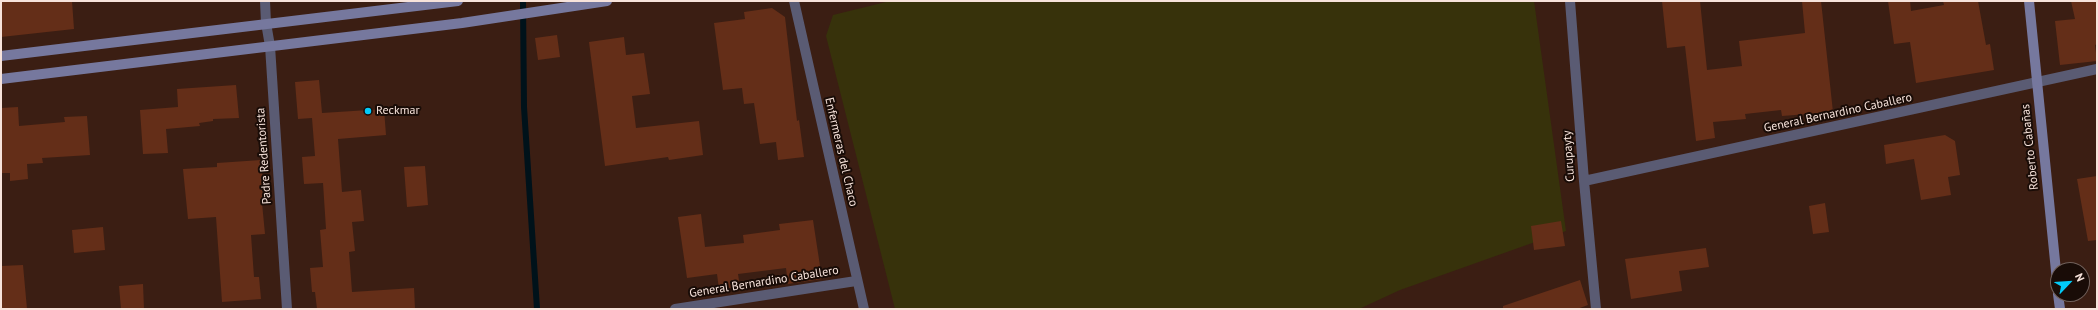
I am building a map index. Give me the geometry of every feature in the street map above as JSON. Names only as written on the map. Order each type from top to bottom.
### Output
[{"type":"main road","points":[[1,56],[458,1]]},
{"type":"main road","points":[[1,79],[500,17],[607,1]]},
{"type":"main road","name":"Roberto Cabañas","points":[[2029,1],[2055,262]]},
{"type":"street","name":"Padre Redentorista","points":[[265,1],[266,23],[270,46],[287,309]]},
{"type":"street","name":"Enfermeras del Chaco","points":[[794,1],[856,281],[864,309]]},
{"type":"street","name":"Curupayty","points":[[1570,1],[1596,309]]},
{"type":"street","name":"General Bernardino Caballero","points":[[1584,181],[2097,70]]},
{"type":"street","name":"General Bernardino Caballero","points":[[675,309],[856,281]]},
{"type":"shaded area","points":[[890,1],[1534,1],[1566,231],[1400,290],[1359,309],[895,309],[826,36],[833,15]]},
{"type":"building","points":[[1,1],[72,1],[74,29],[1,37]]},
{"type":"building","points":[[1662,1],[1700,1],[1707,70],[1742,66],[1739,41],[1805,33],[1802,1],[1821,1],[1833,112],[1782,116],[1781,110],[1745,114],[1746,119],[1713,122],[1715,138],[1696,141],[1685,46],[1667,48]]},
{"type":"building","points":[[1888,1],[1910,1],[1911,11],[1944,5],[1943,1],[1978,1],[1986,45],[1990,44],[1994,70],[1916,83],[1910,42],[1894,44]]},
{"type":"building","points":[[2071,1],[2097,1],[2097,44],[2095,45],[2097,61],[2060,65],[2055,21],[2075,19]]},
{"type":"building","points":[[772,8],[785,17],[797,121],[799,120],[804,157],[778,160],[776,142],[760,144],[754,103],[744,104],[742,88],[723,90],[714,23],[745,19],[744,12]]},
{"type":"building","points":[[557,35],[560,57],[538,60],[535,38]]},
{"type":"building","points":[[624,37],[626,55],[644,53],[650,94],[632,96],[636,128],[699,121],[703,155],[669,160],[668,157],[605,166],[589,42]]},
{"type":"building","points":[[319,80],[322,113],[384,109],[386,135],[338,139],[342,192],[361,190],[364,221],[352,222],[355,251],[349,252],[352,292],[414,288],[415,309],[317,309],[315,292],[312,292],[310,268],[323,267],[320,230],[326,229],[323,183],[304,184],[302,157],[315,156],[312,118],[298,119],[295,82]]},
{"type":"building","points":[[236,85],[239,118],[213,119],[213,121],[199,123],[200,126],[166,129],[168,153],[143,154],[140,110],[178,107],[177,89]]},
{"type":"building","points":[[18,107],[19,126],[65,122],[64,117],[87,116],[90,155],[42,158],[43,163],[27,164],[28,179],[10,181],[10,173],[1,173],[1,108]]},
{"type":"building","points":[[1945,135],[1955,141],[1960,175],[1948,177],[1951,195],[1921,200],[1914,159],[1886,164],[1884,145]]},
{"type":"building","points":[[261,160],[265,203],[262,203],[265,234],[251,235],[254,277],[259,277],[261,299],[222,302],[216,217],[188,219],[183,169],[217,167],[217,163]]},
{"type":"building","points":[[425,166],[428,205],[407,207],[404,167]]},
{"type":"building","points":[[2097,176],[2097,240],[2088,241],[2077,179]]},
{"type":"building","points":[[1825,203],[1829,232],[1813,234],[1809,206]]},
{"type":"building","points":[[701,214],[705,247],[744,243],[743,235],[780,230],[779,224],[813,220],[822,279],[788,284],[786,268],[738,274],[740,287],[719,289],[717,274],[687,278],[678,217]]},
{"type":"building","points":[[1561,221],[1565,246],[1534,250],[1531,226]]},
{"type":"building","points":[[103,227],[105,250],[74,253],[72,230]]},
{"type":"building","points":[[1706,248],[1709,267],[1679,271],[1682,291],[1631,299],[1625,259]]},
{"type":"building","points":[[23,265],[27,309],[1,309],[1,266]]},
{"type":"building","points":[[1580,280],[1588,305],[1577,309],[1503,309],[1503,306]]},
{"type":"building","points":[[143,284],[144,309],[121,309],[119,286]]},
{"type":"waterway","points":[[523,1],[524,107],[537,309]]},
{"type":"place","name":"Reckmar","points":[[368,111]]}]
